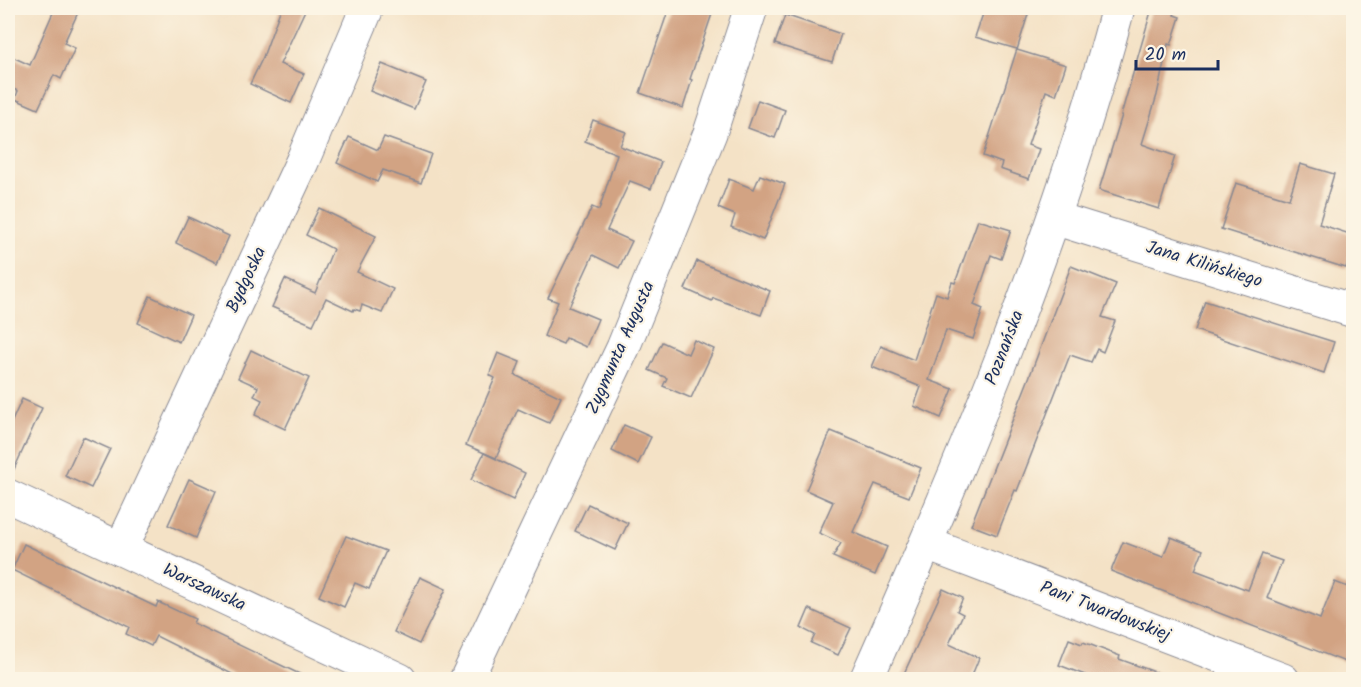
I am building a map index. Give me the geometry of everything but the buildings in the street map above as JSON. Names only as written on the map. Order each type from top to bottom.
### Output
[{"type":"street","name":"Bydgoska","points":[[121,549],[302,162],[367,8]]},
{"type":"street","name":"Zygmunta Augusta","points":[[466,680],[623,348],[710,134],[751,8]]},
{"type":"street","name":"Poznańska","points":[[866,680],[927,544],[1054,218],[1118,8]]},
{"type":"street","name":"Jana Kilińskiego","points":[[1054,218],[1353,311]]},
{"type":"street","name":"Warszawska","points":[[8,496],[400,680]]},
{"type":"street","name":"Pani Twardowskiej","points":[[927,544],[1283,680]]}]
